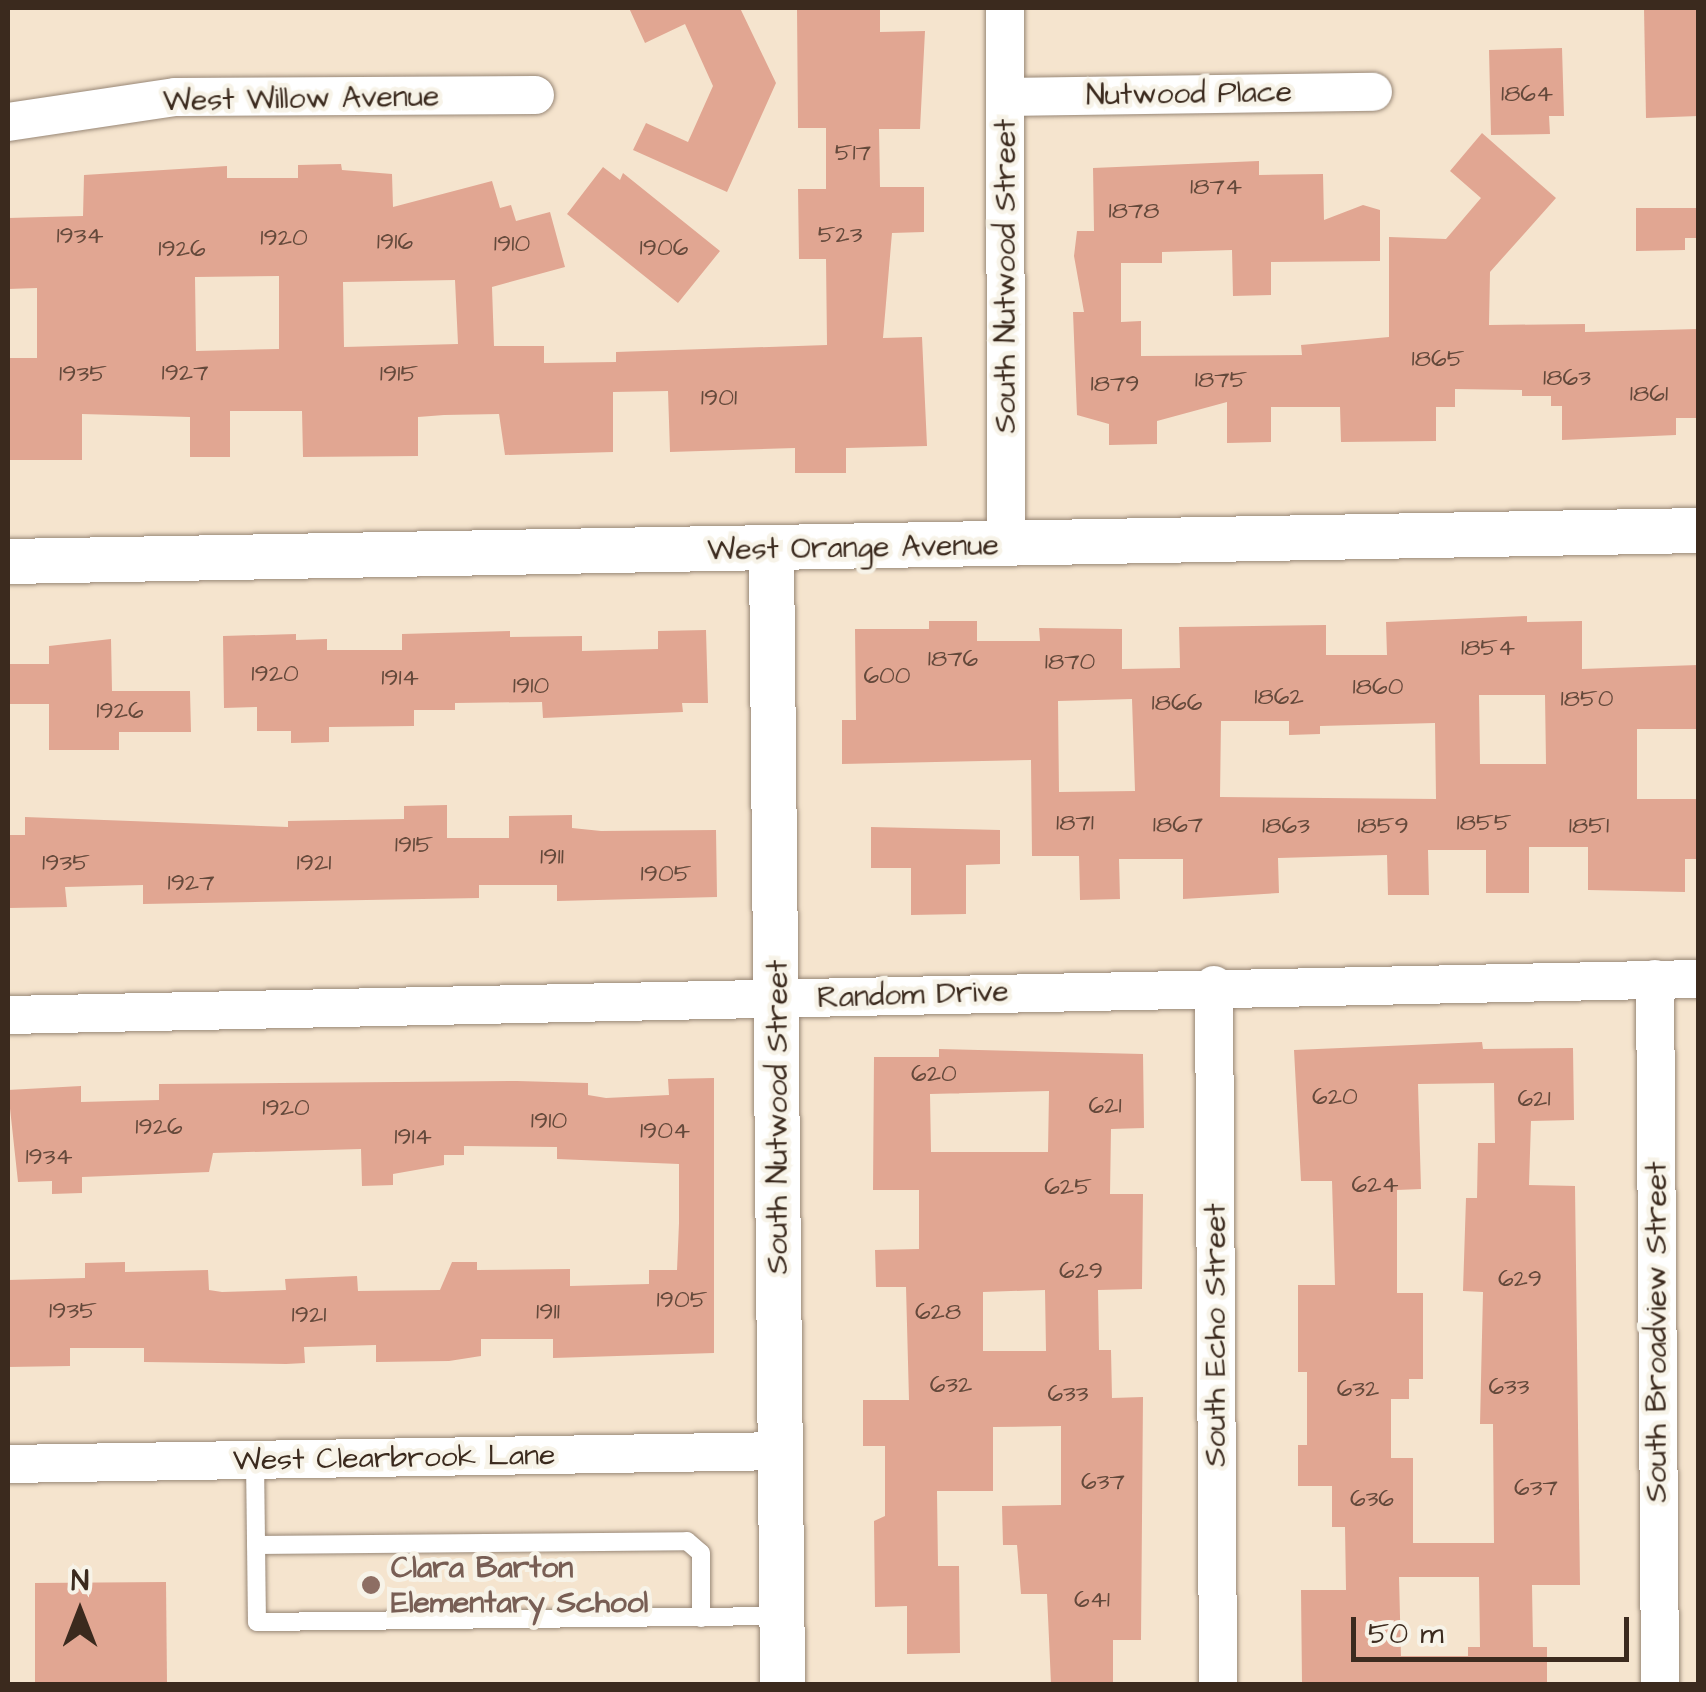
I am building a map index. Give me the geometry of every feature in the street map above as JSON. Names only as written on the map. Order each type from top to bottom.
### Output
[{"type":"street","name":"South Nutwood Street","points":[[1005,8],[1006,544]]},
{"type":"street","name":"Nutwood Place","points":[[1006,97],[1373,92]]},
{"type":"street","name":"West Willow Avenue","points":[[8,122],[175,97],[536,96]]},
{"type":"street","name":"West Orange Avenue","points":[[8,561],[1698,530]]},
{"type":"street","name":"South Nutwood Street","points":[[771,550],[782,1684]]},
{"type":"street","name":"South Broadview Street","points":[[1655,979],[1660,1684]]},
{"type":"street","name":"Random Drive","points":[[8,1014],[778,1000],[1214,985],[1698,979]]},
{"type":"street","name":"South Echo Street","points":[[1214,985],[1218,1684]]},
{"type":"street","name":"West Clearbrook Lane","points":[[8,1464],[780,1451]]},
{"type":"lane","points":[[255,1460],[257,1622],[782,1616]]},
{"type":"lane","points":[[256,1545],[687,1542],[701,1552],[701,1618]]},
{"type":"building","points":[[629,8],[740,8],[776,83],[727,192],[633,150],[646,123],[688,142],[713,86],[685,24],[645,43]]},
{"type":"building","points":[[797,8],[880,8],[880,32],[925,31],[920,129],[879,129],[880,187],[924,187],[924,232],[892,233],[883,338],[922,337],[927,446],[846,448],[846,473],[795,473],[795,448],[670,452],[668,391],[613,392],[613,452],[505,455],[499,414],[418,417],[418,456],[303,457],[302,411],[230,411],[230,457],[190,457],[190,417],[82,414],[82,460],[8,460],[8,358],[37,358],[37,288],[8,289],[8,218],[83,216],[84,175],[227,166],[227,178],[298,178],[298,165],[341,164],[342,170],[392,174],[393,207],[492,181],[500,208],[511,205],[516,221],[550,212],[565,267],[492,287],[494,346],[544,346],[544,363],[616,362],[616,352],[827,345],[826,259],[799,259],[798,189],[826,189],[826,128],[798,128]],"holes":[[[279,276],[279,349],[196,351],[195,277]],[[455,280],[458,344],[344,347],[343,282]]]},
{"type":"building","points":[[1644,8],[1698,8],[1698,116],[1646,118]]},
{"type":"building","points":[[1562,48],[1564,116],[1549,116],[1550,134],[1491,135],[1489,50]]},
{"type":"building","points":[[1482,133],[1556,198],[1490,272],[1489,325],[1585,324],[1585,332],[1698,329],[1698,418],[1676,418],[1676,435],[1562,440],[1562,406],[1551,406],[1551,396],[1522,396],[1522,390],[1455,389],[1455,407],[1436,407],[1436,441],[1341,442],[1340,407],[1271,407],[1271,442],[1227,443],[1227,402],[1157,421],[1157,444],[1109,445],[1109,424],[1077,415],[1073,312],[1084,312],[1074,256],[1077,231],[1094,231],[1093,168],[1259,161],[1259,175],[1323,174],[1324,220],[1363,205],[1380,210],[1380,261],[1271,262],[1271,295],[1233,296],[1232,250],[1162,252],[1162,263],[1121,263],[1121,322],[1141,321],[1141,356],[1302,355],[1301,345],[1389,337],[1389,237],[1446,239],[1481,198],[1450,171]]},
{"type":"building","points":[[603,167],[620,180],[623,173],[720,251],[678,303],[567,214]]},
{"type":"building","points":[[1636,208],[1698,208],[1698,238],[1685,238],[1685,250],[1636,251]]},
{"type":"building","points":[[1527,616],[1527,622],[1582,621],[1582,669],[1698,665],[1698,729],[1637,729],[1637,799],[1698,799],[1698,859],[1685,859],[1685,892],[1588,890],[1588,847],[1529,847],[1529,893],[1486,893],[1486,850],[1428,850],[1429,895],[1388,895],[1387,855],[1278,858],[1279,893],[1183,899],[1183,859],[1119,859],[1120,899],[1080,900],[1079,856],[1032,856],[1031,760],[842,764],[842,720],[856,720],[855,629],[929,629],[929,621],[977,621],[977,641],[1040,641],[1039,628],[1122,629],[1122,669],[1180,668],[1179,627],[1326,625],[1326,655],[1387,655],[1386,622]],"holes":[[[1479,695],[1545,695],[1546,764],[1480,764]],[[1132,699],[1135,791],[1059,792],[1058,701]],[[1221,721],[1289,721],[1289,735],[1320,734],[1320,726],[1435,723],[1436,799],[1220,797]]]},
{"type":"building","points":[[706,630],[708,703],[682,703],[683,712],[543,718],[542,702],[455,703],[455,710],[414,710],[414,726],[329,727],[329,742],[291,743],[291,731],[257,731],[257,707],[224,708],[223,636],[296,634],[296,640],[327,639],[327,650],[402,650],[402,634],[510,631],[510,637],[582,636],[582,651],[658,649],[658,631]]},
{"type":"building","points":[[111,639],[112,691],[190,691],[191,732],[119,732],[119,750],[49,750],[49,704],[8,704],[8,664],[49,664],[49,646]]},
{"type":"building","points":[[447,805],[447,838],[509,838],[509,816],[572,815],[572,828],[601,831],[716,830],[717,897],[557,901],[557,885],[479,885],[479,898],[143,904],[143,885],[65,887],[67,907],[8,908],[8,835],[25,835],[25,817],[288,827],[288,821],[404,819],[404,806]]},
{"type":"building","points":[[871,827],[1000,830],[1000,864],[966,865],[966,914],[911,915],[911,868],[871,868]]},
{"type":"building","points":[[1482,1042],[1483,1049],[1573,1048],[1574,1120],[1531,1121],[1529,1185],[1575,1186],[1580,1585],[1532,1585],[1533,1647],[1547,1647],[1547,1684],[1302,1684],[1301,1590],[1346,1590],[1345,1527],[1332,1527],[1332,1486],[1298,1486],[1298,1445],[1307,1445],[1307,1372],[1298,1372],[1298,1285],[1335,1285],[1332,1181],[1301,1181],[1294,1050]],"holes":[[[1494,1083],[1495,1143],[1478,1143],[1477,1198],[1466,1198],[1463,1291],[1483,1292],[1480,1424],[1493,1424],[1494,1543],[1413,1543],[1413,1458],[1391,1458],[1391,1399],[1409,1399],[1409,1379],[1423,1379],[1423,1293],[1397,1293],[1397,1190],[1421,1189],[1418,1084]],[[1399,1577],[1479,1577],[1480,1647],[1468,1647],[1468,1656],[1401,1656]]]},
{"type":"building","points":[[939,1049],[1143,1054],[1144,1128],[1111,1129],[1110,1194],[1143,1194],[1142,1289],[1098,1290],[1099,1350],[1111,1350],[1112,1398],[1143,1397],[1141,1640],[1113,1640],[1113,1684],[1051,1684],[1047,1594],[1021,1594],[1017,1545],[1003,1545],[1002,1506],[1061,1505],[1061,1426],[993,1427],[993,1491],[937,1491],[938,1566],[959,1566],[960,1653],[907,1654],[907,1606],[875,1607],[874,1521],[885,1516],[885,1446],[863,1446],[863,1400],[909,1400],[906,1287],[876,1287],[875,1250],[919,1249],[919,1190],[873,1190],[874,1057],[939,1057]],"holes":[[[1049,1091],[1048,1152],[931,1152],[930,1094]],[[1045,1290],[1046,1351],[983,1351],[983,1292]]]},
{"type":"building","points":[[714,1078],[714,1353],[553,1358],[553,1339],[481,1339],[481,1356],[449,1361],[376,1362],[376,1345],[304,1347],[305,1363],[286,1364],[144,1362],[144,1348],[70,1348],[70,1366],[8,1367],[8,1280],[85,1278],[85,1263],[125,1262],[125,1272],[208,1270],[209,1290],[222,1292],[286,1290],[285,1279],[357,1276],[358,1291],[440,1290],[452,1262],[477,1262],[477,1270],[570,1269],[570,1286],[649,1284],[649,1270],[677,1270],[679,1164],[557,1159],[557,1147],[464,1146],[464,1155],[444,1155],[444,1165],[393,1174],[393,1185],[362,1186],[361,1149],[213,1153],[209,1172],[82,1177],[82,1193],[52,1194],[52,1181],[18,1182],[8,1090],[81,1086],[81,1102],[159,1100],[159,1084],[517,1081],[588,1083],[588,1095],[606,1098],[669,1095],[668,1079]]},
{"type":"building","points":[[166,1582],[167,1684],[35,1684],[35,1583]]},
{"type":"place","name":"Clara Barton Elementary School","points":[[371,1585]]}]
